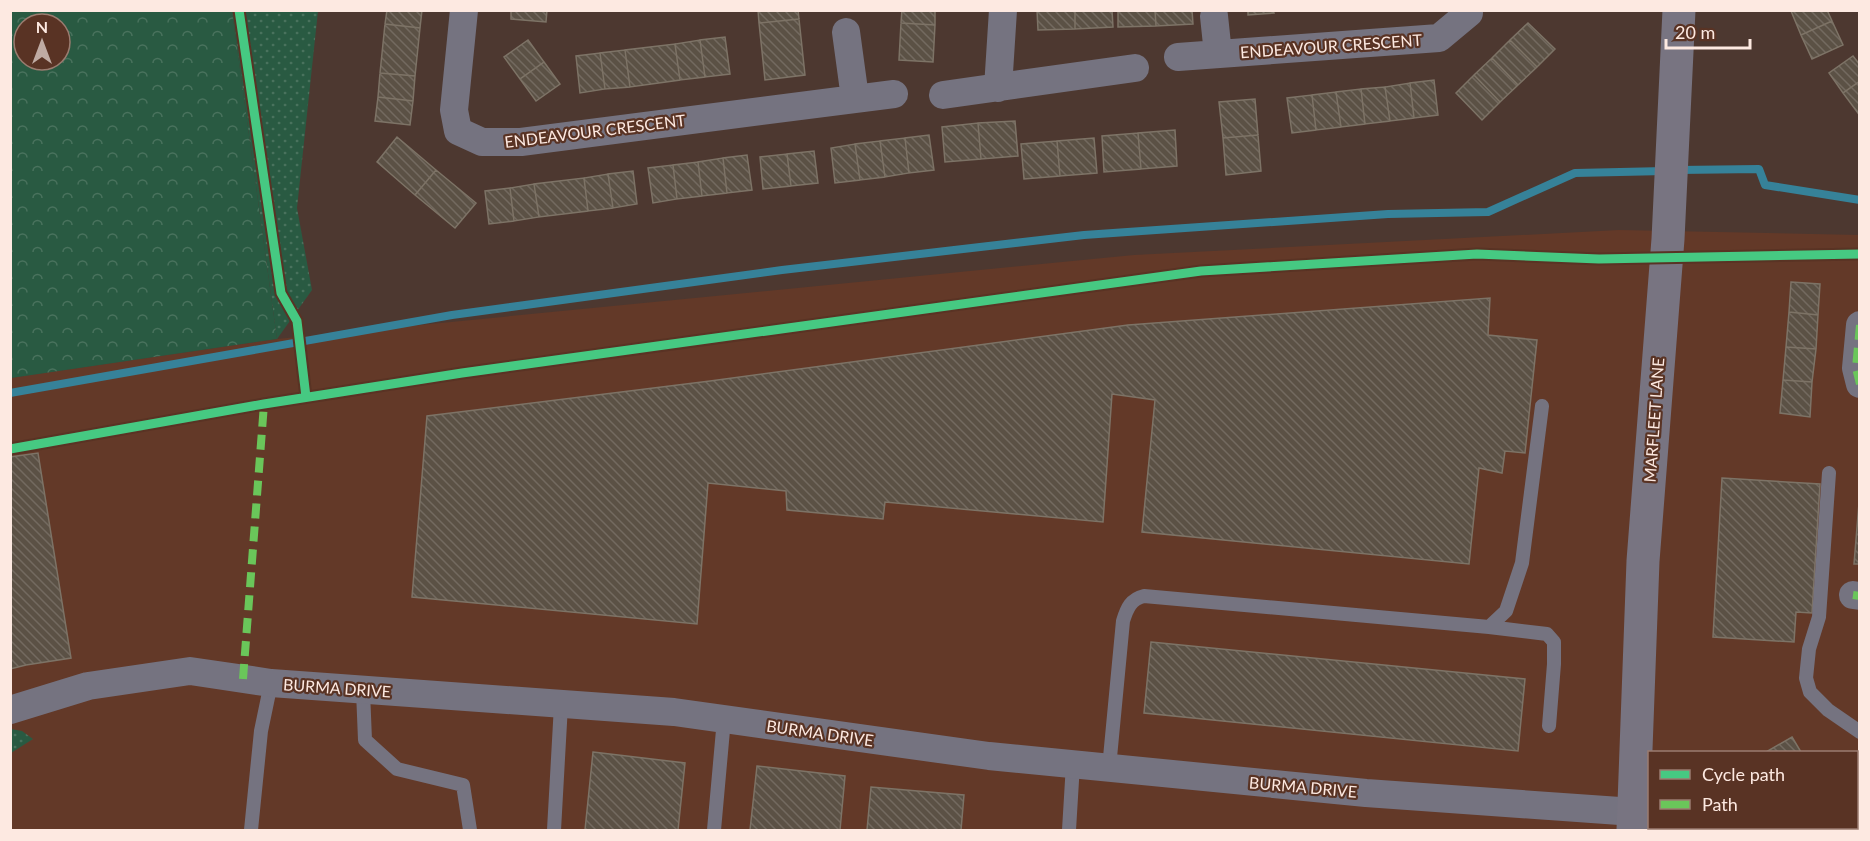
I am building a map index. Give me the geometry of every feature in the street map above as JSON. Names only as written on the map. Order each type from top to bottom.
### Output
[{"type":"street","name":"ENDEAVOUR CRESCENT","points":[[464,10],[454,110],[458,131],[482,142],[521,142],[894,93]]},
{"type":"street","points":[[998,88],[1004,10]]},
{"type":"street","name":"ENDEAVOUR CRESCENT","points":[[1178,57],[1439,38],[1469,13],[1469,10]]},
{"type":"street","name":"MARFLEET LANE","points":[[1633,821],[1643,561],[1668,239],[1679,10]]},
{"type":"street","name":"ENDEAVOUR CRESCENT","points":[[1214,16],[1218,54]]},
{"type":"street","points":[[846,32],[855,98]]},
{"type":"street","points":[[943,95],[1135,68]]},
{"type":"street","points":[[1860,325],[1856,368],[1860,384]]},
{"type":"street","name":"BURMA DRIVE","points":[[10,710],[87,686],[190,671],[271,683],[363,691],[674,712],[989,756],[1633,821]]},
{"type":"lane","points":[[1490,627],[1506,611],[1522,562],[1542,406]]},
{"type":"lane","points":[[1829,473],[1819,616],[1809,649],[1806,678],[1810,692],[1828,710],[1860,732]]},
{"type":"lane","points":[[1109,768],[1124,621],[1128,606],[1139,597],[1152,596],[1547,634],[1554,642],[1549,726]]},
{"type":"lane","points":[[251,831],[261,731],[271,683]]},
{"type":"lane","points":[[363,691],[365,740],[397,769],[464,785],[470,831]]},
{"type":"lane","points":[[554,831],[561,705]]},
{"type":"lane","points":[[714,831],[724,719]]},
{"type":"lane","points":[[1069,831],[1073,764]]},
{"type":"shaded area","points":[[1619,230],[1859,235],[1859,830],[11,830],[10,378],[277,339],[1134,255]]},
{"type":"green space","points":[[10,11],[232,11],[277,339],[11,378]]},
{"type":"green space","points":[[232,11],[318,11],[297,208],[312,290],[277,339]]},
{"type":"green space","points":[[11,729],[22,731],[33,739],[11,753]]},
{"type":"building","points":[[387,10],[422,10],[420,28],[385,24]]},
{"type":"building","points":[[511,10],[547,10],[546,22],[511,19]]},
{"type":"building","points":[[758,10],[798,10],[799,19],[759,23]]},
{"type":"building","points":[[902,10],[935,10],[935,25],[901,23]]},
{"type":"building","points":[[1037,10],[1075,10],[1075,29],[1038,30]]},
{"type":"building","points":[[1075,10],[1112,10],[1113,27],[1075,29]]},
{"type":"building","points":[[1118,10],[1155,10],[1156,26],[1118,27]]},
{"type":"building","points":[[1155,10],[1192,10],[1193,24],[1156,26]]},
{"type":"building","points":[[1248,10],[1273,10],[1274,13],[1248,15]]},
{"type":"building","points":[[1827,10],[1832,21],[1801,35],[1791,11]]},
{"type":"building","points":[[799,19],[805,75],[765,80],[759,23]]},
{"type":"building","points":[[1832,21],[1843,45],[1812,59],[1801,35]]},
{"type":"building","points":[[901,23],[935,25],[933,62],[899,60]]},
{"type":"building","points":[[1528,23],[1555,49],[1537,67],[1510,40]]},
{"type":"building","points":[[385,24],[420,28],[415,76],[380,73]]},
{"type":"building","points":[[725,37],[730,74],[705,77],[700,40]]},
{"type":"building","points":[[528,40],[544,62],[520,79],[504,57]]},
{"type":"building","points":[[700,40],[705,77],[680,80],[675,44]]},
{"type":"building","points":[[1510,40],[1537,67],[1518,85],[1492,58]]},
{"type":"building","points":[[675,44],[680,80],[630,87],[625,50]]},
{"type":"building","points":[[625,50],[630,87],[605,89],[600,53]]},
{"type":"building","points":[[600,53],[605,89],[580,93],[576,56]]},
{"type":"building","points":[[1853,56],[1860,65],[1860,81],[1843,93],[1829,73]]},
{"type":"building","points":[[1492,58],[1518,85],[1500,102],[1474,75]]},
{"type":"building","points":[[544,62],[560,84],[536,101],[520,79]]},
{"type":"building","points":[[380,73],[415,76],[413,101],[378,97]]},
{"type":"building","points":[[1474,75],[1500,102],[1482,120],[1456,93]]},
{"type":"building","points":[[1434,80],[1438,115],[1414,118],[1410,83]]},
{"type":"building","points":[[1860,81],[1860,111],[1858,113],[1843,93]]},
{"type":"building","points":[[1410,83],[1414,118],[1390,121],[1385,87]]},
{"type":"building","points":[[1385,87],[1390,121],[1365,124],[1361,89]]},
{"type":"building","points":[[1361,89],[1365,124],[1341,127],[1336,92]]},
{"type":"building","points":[[1336,92],[1341,127],[1316,130],[1312,95]]},
{"type":"building","points":[[1312,95],[1316,130],[1292,133],[1287,98]]},
{"type":"building","points":[[378,97],[413,101],[410,125],[375,121]]},
{"type":"building","points":[[1255,99],[1258,135],[1223,138],[1219,102]]},
{"type":"building","points":[[1015,121],[1018,156],[981,159],[978,123]]},
{"type":"building","points":[[978,123],[981,159],[945,162],[942,127]]},
{"type":"building","points":[[1175,130],[1177,166],[1141,169],[1138,133]]},
{"type":"building","points":[[1138,133],[1141,169],[1104,172],[1102,136]]},
{"type":"building","points":[[929,135],[934,170],[909,173],[905,138]]},
{"type":"building","points":[[1258,135],[1261,171],[1226,175],[1223,138]]},
{"type":"building","points":[[397,137],[436,170],[415,195],[377,162]]},
{"type":"building","points":[[905,138],[909,173],[885,177],[880,141]]},
{"type":"building","points":[[1094,138],[1097,173],[1060,176],[1057,141]]},
{"type":"building","points":[[880,141],[885,177],[860,180],[855,144]]},
{"type":"building","points":[[1057,141],[1060,176],[1024,179],[1021,144]]},
{"type":"building","points":[[855,144],[860,180],[835,183],[831,148]]},
{"type":"building","points":[[814,151],[818,183],[791,186],[787,154]]},
{"type":"building","points":[[787,154],[791,186],[763,189],[760,157]]},
{"type":"building","points":[[747,155],[752,190],[727,193],[723,158]]},
{"type":"building","points":[[723,158],[727,193],[702,196],[698,162]]},
{"type":"building","points":[[698,162],[702,196],[677,199],[673,165]]},
{"type":"building","points":[[673,165],[677,199],[653,203],[648,168]]},
{"type":"building","points":[[436,170],[476,203],[455,228],[415,195]]},
{"type":"building","points":[[633,171],[637,204],[613,208],[608,174]]},
{"type":"building","points":[[608,174],[613,208],[588,211],[584,178]]},
{"type":"building","points":[[584,178],[588,211],[539,217],[534,184]]},
{"type":"building","points":[[534,184],[539,217],[514,221],[510,188]]},
{"type":"building","points":[[510,188],[514,221],[489,224],[485,191]]},
{"type":"building","points":[[1791,282],[1820,284],[1818,315],[1789,312]]},
{"type":"building","points":[[1490,298],[1488,335],[1537,340],[1525,453],[1505,451],[1502,473],[1479,468],[1469,564],[1142,532],[1155,400],[1112,394],[1103,522],[885,502],[883,519],[787,510],[786,491],[708,483],[697,624],[412,597],[427,416],[1128,325]]},
{"type":"building","points":[[1789,312],[1818,315],[1816,349],[1786,347]]},
{"type":"building","points":[[1786,347],[1816,349],[1812,382],[1783,380]]},
{"type":"building","points":[[1783,380],[1812,382],[1810,417],[1780,413]]},
{"type":"building","points":[[38,453],[71,658],[10,669],[10,457]]},
{"type":"building","points":[[1722,478],[1820,484],[1812,613],[1796,612],[1794,642],[1713,637]]},
{"type":"building","points":[[1860,491],[1860,564],[1854,564]]},
{"type":"building","points":[[1151,642],[1525,679],[1518,751],[1144,713]]},
{"type":"building","points":[[1792,737],[1800,751],[1768,751]]},
{"type":"building","points":[[593,752],[685,763],[678,830],[585,830]]},
{"type":"building","points":[[757,766],[845,776],[840,830],[750,830]]},
{"type":"building","points":[[871,787],[964,795],[961,830],[867,830]]},
{"type":"building","points":[[1858,800],[1860,802],[1860,830],[1708,830],[1858,829]]},
{"type":"waterway","points":[[1678,170],[1759,169],[1765,185],[1860,200]]},
{"type":"waterway","points":[[10,393],[452,315],[782,270],[1084,235],[1388,214],[1488,212],[1575,173],[1665,171]]},
{"type":"marked path","points":[[1860,325],[1856,368],[1860,384]]},
{"type":"marked path","points":[[243,679],[264,404]]},
{"type":"marked path","points":[[1853,595],[1860,596]]},
{"type":"cycle path","points":[[239,10],[281,293],[297,321],[306,397]]},
{"type":"cycle path","points":[[10,449],[264,404],[462,373],[1201,271],[1477,254],[1599,259],[1860,254]]}]
